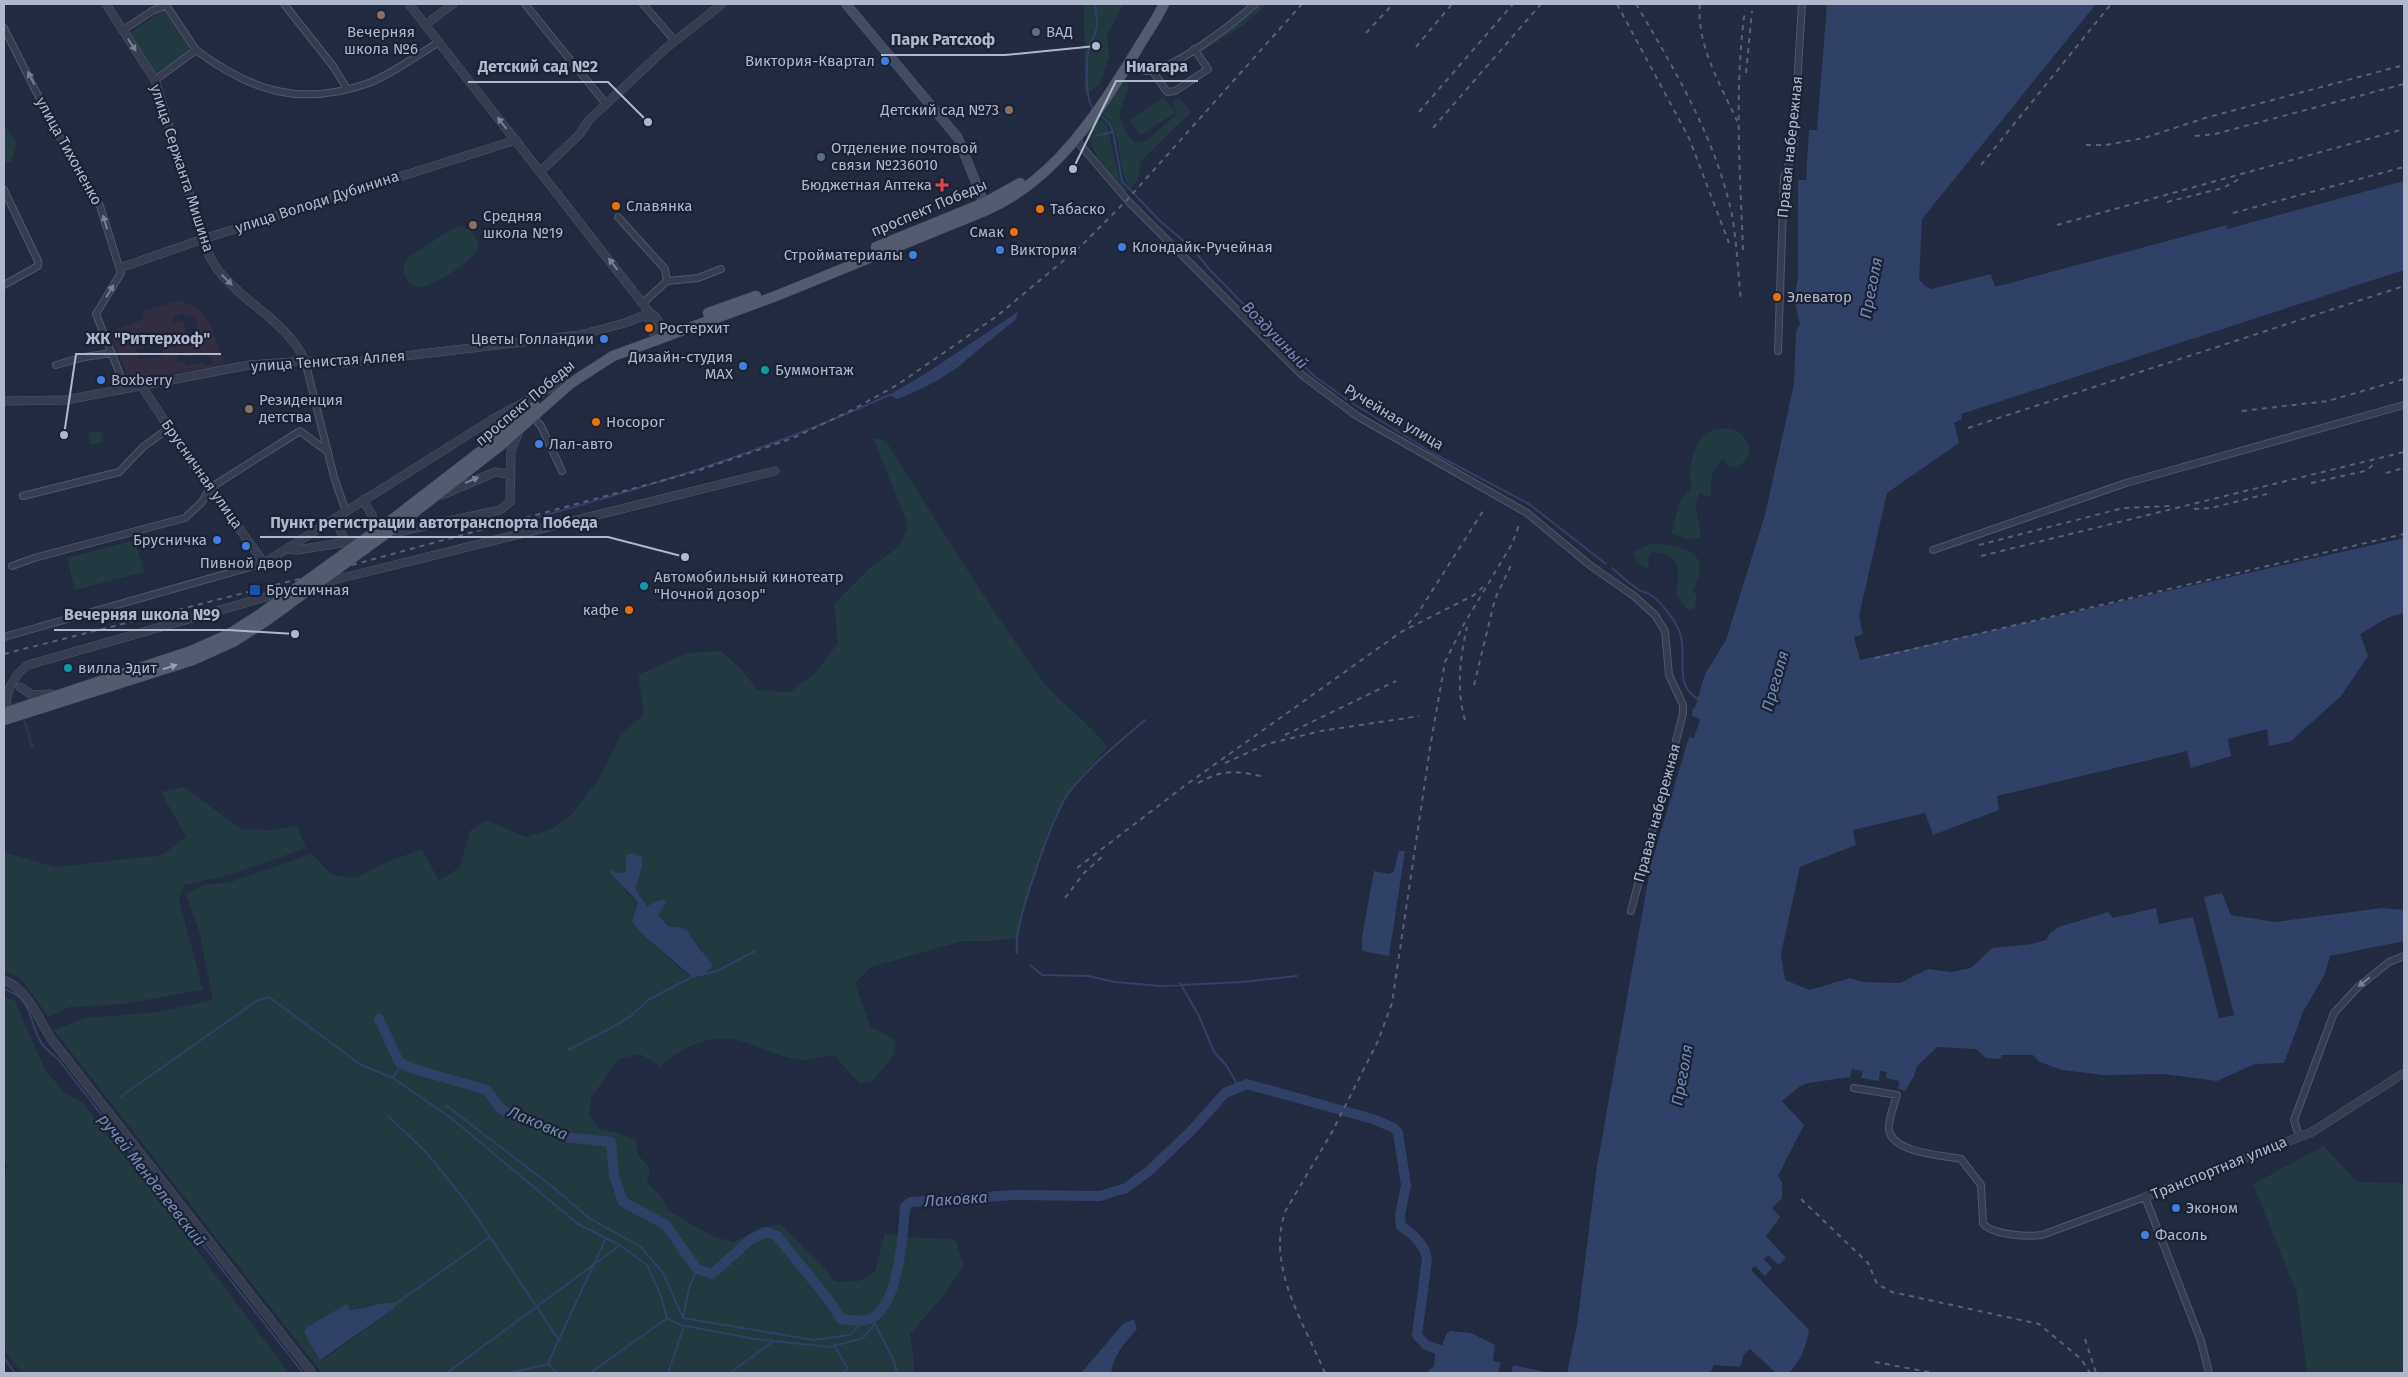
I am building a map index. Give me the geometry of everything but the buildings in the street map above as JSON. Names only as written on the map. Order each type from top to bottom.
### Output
[{"type":"main road","points":[[846,4],[958,138],[985,207]]},
{"type":"main road","name":"проспект Победы","points":[[1126,62],[1158,4]]},
{"type":"main road","name":"проспект Победы","points":[[5,714],[193,660],[233,642],[266,621],[398,520],[564,380],[613,348],[776,296],[985,207],[1024,188],[1075,138],[1096,110],[1164,4]]},
{"type":"main road","name":"проспект Победы","points":[[26,709],[57,695],[190,651],[229,634],[398,520],[434,498],[521,428],[585,372],[659,334]]},
{"type":"street","name":"улица Сержанта Мишина","points":[[106,4],[155,80],[203,239],[216,268],[228,282],[288,333],[305,361],[328,452],[346,512]]},
{"type":"street","points":[[284,4],[333,66],[347,89]]},
{"type":"street","points":[[408,4],[644,302],[650,313],[656,317],[659,334]]},
{"type":"street","points":[[426,25],[453,4]]},
{"type":"street","points":[[525,4],[606,104]]},
{"type":"street","points":[[643,4],[675,41]]},
{"type":"street","points":[[541,171],[579,135],[589,120],[606,104],[675,41],[722,4]]},
{"type":"street","points":[[1126,62],[1146,71],[1165,68],[1240,18],[1255,4]]},
{"type":"street","name":"Правая набережная","points":[[1778,351],[1784,178],[1792,151],[1802,4]]},
{"type":"street","points":[[123,30],[152,11],[166,5],[196,50],[223,70],[247,82],[274,91],[297,95],[328,95],[370,82],[439,42]]},
{"type":"street","name":"улица Тихоненко","points":[[4,28],[55,129],[100,206],[120,268]]},
{"type":"street","points":[[1152,70],[1167,92],[1175,91],[1208,69],[1194,49]]},
{"type":"street","points":[[155,80],[196,50]]},
{"type":"street","name":"Ручейная улица","points":[[1075,138],[1129,202],[1302,375],[1357,416],[1527,513],[1592,566],[1634,596],[1655,615],[1665,631],[1669,675],[1683,705],[1683,714]]},
{"type":"street","name":"улица Володи Дубинина","points":[[120,268],[203,239],[516,140]]},
{"type":"street","points":[[4,190],[38,260],[38,266],[33,271],[4,285]]},
{"type":"street","points":[[618,217],[664,269],[667,281]]},
{"type":"street","points":[[120,268],[121,273],[96,314],[125,387]]},
{"type":"street","points":[[644,302],[667,281],[698,278],[721,269]]},
{"type":"street","name":"улица Тенистая Аллея","points":[[4,402],[66,400],[125,387],[250,365],[305,361],[346,363],[580,335],[625,323],[650,313]]},
{"type":"street","points":[[56,365],[84,357],[112,353]]},
{"type":"street","name":"проспект Победы","points":[[264,563],[490,421],[564,380]]},
{"type":"street","name":"Брусничная улица","points":[[141,384],[210,488],[264,563]]},
{"type":"street","points":[[1933,550],[2126,482],[2404,405]]},
{"type":"street","points":[[533,417],[541,426],[562,472]]},
{"type":"street","points":[[490,421],[498,428],[495,440]]},
{"type":"street","points":[[23,496],[119,472],[143,447],[170,428]]},
{"type":"street","points":[[397,532],[500,510],[510,502],[512,446],[521,428]]},
{"type":"street","points":[[12,566],[28,560],[185,518],[202,502],[210,488],[300,430],[328,452]]},
{"type":"street","points":[[434,498],[495,472],[508,474],[511,478]]},
{"type":"street","points":[[330,581],[775,472]]},
{"type":"street","points":[[363,500],[372,515],[374,526]]},
{"type":"street","points":[[336,519],[345,542]]},
{"type":"street","name":"проспект Победы","points":[[287,549],[297,550],[354,541]]},
{"type":"street","points":[[4,637],[264,563]]},
{"type":"street","points":[[26,709],[17,675],[20,670],[28,665],[283,592]]},
{"type":"street","name":"проспект Победы","points":[[5,714],[6,702],[17,675]]},
{"type":"street","points":[[20,687],[32,695],[57,695]]},
{"type":"street","name":"Правая набережная","points":[[1631,911],[1683,714]]},
{"type":"street","name":"Транспортная улица","points":[[2299,1136],[2294,1120],[2334,1013],[2366,980],[2389,962],[2404,956]]},
{"type":"street","points":[[4,980],[12,983],[25,994],[52,1040],[312,1373]]},
{"type":"street","name":"Транспортная улица","points":[[2209,1373],[2201,1341],[2145,1197],[2312,1132],[2404,1073]]},
{"type":"street","points":[[1854,1088],[1897,1095],[1889,1128],[1892,1139],[1904,1148],[1961,1158],[1981,1186],[1983,1223],[1993,1231],[2032,1236],[2042,1234],[2145,1197]]},
{"type":"shaded area","points":[[1084,4],[1123,4],[1107,36],[1109,57],[1100,84],[1085,95]]},
{"type":"shaded area","points":[[1259,4],[1267,4],[1245,24],[1200,53],[1197,49],[1241,19]]},
{"type":"shaded area","points":[[166,8],[193,49],[155,74],[128,34]]},
{"type":"shaded area","points":[[1124,78],[1129,86],[1119,114],[1127,135],[1136,143],[1147,140],[1177,114],[1173,103],[1179,98],[1191,112],[1140,162],[1138,180],[1131,188],[1122,170],[1114,130],[1101,113]]},
{"type":"shaded area","points":[[1164,97],[1175,113],[1140,136],[1130,120]]},
{"type":"shaded area","points":[[1097,117],[1107,124],[1120,181],[1128,190],[1125,192],[1101,164],[1086,134]]},
{"type":"shaded area","points":[[4,125],[17,143],[11,162],[4,162]]},
{"type":"shaded area","points":[[461,226],[471,230],[475,236],[478,248],[475,253],[460,267],[440,280],[422,287],[411,285],[403,272],[409,257],[452,229]]},
{"type":"shaded area","points":[[180,300],[200,310],[211,326],[225,365],[130,381],[109,332],[144,319],[142,311]],"holes":[[[184,313],[185,316],[195,315],[199,339],[188,341],[184,321],[173,323],[173,317]],[[161,342],[164,356],[138,359],[136,350]],[[184,351],[185,356],[211,354],[213,364],[205,366],[204,362],[186,366],[185,362],[178,363],[176,353]]]},
{"type":"shaded area","points":[[1732,428],[1744,437],[1749,447],[1749,452],[1737,468],[1728,466],[1723,459],[1713,472],[1711,498],[1700,493],[1697,498],[1696,509],[1701,538],[1687,539],[1671,534],[1680,500],[1692,488],[1690,481],[1691,464],[1700,440],[1712,430]]},
{"type":"shaded area","points":[[101,431],[103,442],[90,445],[88,433]]},
{"type":"shaded area","points":[[873,438],[886,441],[980,589],[1039,676],[1055,695],[1091,728],[1107,747],[1077,782],[1060,809],[1038,864],[1017,938],[990,941],[962,941],[871,967],[855,983],[870,1026],[896,1041],[893,1056],[872,1082],[859,1083],[834,1055],[803,1060],[780,1055],[733,1039],[710,1040],[678,1052],[660,1066],[640,1054],[618,1059],[591,1098],[589,1115],[599,1129],[618,1133],[636,1140],[638,1155],[650,1168],[647,1183],[662,1197],[667,1210],[714,1237],[734,1242],[761,1227],[781,1225],[821,1264],[835,1282],[859,1281],[875,1272],[885,1233],[903,1237],[955,1239],[964,1266],[943,1296],[910,1334],[915,1373],[322,1373],[54,1030],[85,1018],[159,1012],[213,1000],[199,931],[186,894],[204,885],[231,882],[312,854],[332,875],[356,878],[382,864],[422,849],[439,881],[460,867],[470,831],[486,820],[526,837],[552,829],[571,815],[599,779],[621,735],[644,714],[638,675],[687,653],[721,651],[743,671],[757,690],[790,692],[815,673],[838,643],[834,604],[872,566],[900,546],[907,528],[906,520]],"holes":[[[644,866],[637,878],[636,890],[647,906],[666,903],[657,915],[669,927],[677,928],[689,935],[713,966],[692,977],[677,966],[632,921],[638,902],[629,895],[611,870],[617,873]],[[347,1305],[349,1310],[371,1305],[395,1308],[333,1353],[320,1360],[304,1333],[307,1327]]]},
{"type":"shaded area","points":[[135,540],[144,572],[75,590],[67,558]]},
{"type":"shaded area","points":[[1653,543],[1682,548],[1695,555],[1699,561],[1700,571],[1693,591],[1697,596],[1695,608],[1687,610],[1676,595],[1678,572],[1674,560],[1670,556],[1653,552],[1648,558],[1649,569],[1637,563],[1633,552]]},
{"type":"shaded area","points":[[23,721],[26,721],[35,749],[31,748]]},
{"type":"shaded area","points":[[184,787],[241,829],[273,830],[297,826],[306,848],[229,875],[184,885],[179,900],[203,990],[122,1004],[69,1007],[49,1017],[19,977],[4,971],[4,852],[55,867],[162,855],[186,837],[161,792]]},
{"type":"shaded area","points":[[4,997],[15,1001],[45,1070],[65,1093],[82,1102],[148,1185],[289,1373],[22,1373],[4,1349],[4,1174],[8,1166],[4,1160]]},
{"type":"shaded area","points":[[2324,1146],[2357,1182],[2404,1183],[2404,1373],[2307,1373],[2297,1294],[2253,1184]]},
{"type":"water","name":"Преголя","points":[[1827,4],[2096,4],[1922,219],[1919,279],[1925,286],[1931,289],[1991,274],[1995,287],[2227,225],[2227,229],[2404,181],[2404,270],[1961,414],[1962,419],[1954,423],[1959,443],[1887,493],[1859,616],[1863,634],[1854,637],[1860,660],[2404,538],[2404,613],[2389,617],[2360,634],[2368,656],[2341,696],[2291,741],[2269,746],[2267,729],[2228,739],[2231,756],[2191,768],[2187,751],[1997,796],[1999,810],[1933,835],[1925,813],[1853,830],[1856,845],[1800,867],[1781,954],[1785,980],[1810,990],[1850,978],[1863,982],[1900,983],[1928,969],[1951,972],[1971,968],[1992,948],[2032,944],[2046,940],[2050,933],[2059,927],[2108,912],[2113,918],[2156,908],[2159,924],[2193,917],[2219,1018],[2234,1015],[2204,897],[2222,893],[2231,915],[2275,922],[2382,908],[2404,910],[2404,941],[2330,956],[2325,974],[2303,1012],[2284,1063],[2255,1064],[2217,1081],[2164,1074],[2104,1075],[2062,1070],[2040,1062],[2033,1055],[2002,1055],[2000,1059],[1986,1058],[1976,1049],[1937,1047],[1917,1066],[1914,1076],[1905,1091],[1898,1089],[1899,1081],[1886,1078],[1887,1072],[1880,1071],[1879,1081],[1861,1078],[1863,1071],[1852,1069],[1850,1077],[1808,1083],[1799,1087],[1782,1101],[1804,1125],[1778,1176],[1782,1182],[1782,1198],[1772,1208],[1780,1217],[1766,1236],[1786,1258],[1779,1265],[1768,1255],[1764,1259],[1772,1268],[1765,1276],[1755,1266],[1751,1270],[1809,1330],[1802,1353],[1789,1373],[1776,1373],[1750,1349],[1744,1354],[1740,1367],[1714,1365],[1710,1373],[1567,1373],[1577,1325],[1597,1166],[1651,864],[1689,737],[1694,738],[1700,719],[1692,716],[1693,708],[1695,708],[1705,674],[1726,640],[1765,515],[1794,384],[1796,332],[1800,324],[1794,298],[1798,279],[1798,180],[1806,180],[1809,130],[1817,130]]},
{"type":"water","points":[[1019,311],[1015,320],[961,365],[923,388],[897,399],[889,395],[925,374]]},
{"type":"water","points":[[1399,851],[1405,851],[1389,956],[1362,951],[1362,937],[1374,871],[1390,874],[1394,871]]},
{"type":"water","points":[[634,853],[642,857],[636,890],[647,906],[663,899],[666,903],[658,915],[669,927],[679,927],[686,930],[713,966],[704,974],[692,977],[639,931],[632,921],[638,902],[611,874],[611,869],[617,873],[626,872],[626,855]]},
{"type":"water","points":[[394,1303],[395,1308],[320,1360],[304,1333],[307,1327],[347,1304],[350,1310]]},
{"type":"water","points":[[1134,1319],[1137,1329],[1117,1355],[1111,1373],[1081,1373],[1123,1324]]},
{"type":"water","points":[[1451,1331],[1471,1333],[1495,1345],[1493,1361],[1550,1373],[1426,1373],[1433,1367],[1447,1333]]},
{"type":"pier","points":[[1501,1361],[1514,1364],[1511,1373],[1498,1373]]},
{"type":"waterway","name":"Воздушный","points":[[1094,109],[1087,88],[1087,69],[1090,45],[1097,27],[1096,4]]},
{"type":"waterway","name":"Воздушный","points":[[1099,114],[1109,123],[1113,132],[1122,181],[1160,221],[1192,248],[1209,269],[1314,376],[1349,401],[1431,452],[1529,504],[1606,564]]},
{"type":"waterway","points":[[1096,136],[1113,132]]},
{"type":"waterway","points":[[524,521],[710,466],[800,433],[889,395]]},
{"type":"waterway","name":"Воздушный","points":[[1612,568],[1635,588],[1653,597],[1662,605],[1673,620],[1682,639],[1682,668],[1685,686],[1698,699]]},
{"type":"waterway","points":[[1017,953],[1019,925],[1024,906],[1047,839],[1063,802],[1087,772],[1145,720]]},
{"type":"waterway","points":[[568,1050],[631,1016],[648,1000],[692,977],[717,971],[755,951]]},
{"type":"waterway","points":[[1030,965],[1042,975],[1088,976],[1115,982],[1160,986],[1242,982],[1297,976]]},
{"type":"waterway","points":[[1180,983],[1199,1016],[1214,1052],[1226,1065],[1239,1087]]},
{"type":"waterway","name":"ручей Менделеевский","points":[[4,989],[19,997],[24,1003],[43,1045],[58,1059],[303,1373]]},
{"type":"waterway","points":[[120,1097],[258,1000],[269,997],[361,1065],[393,1078],[451,1118],[578,1224],[620,1245],[647,1265],[661,1296],[667,1318],[590,1373]]},
{"type":"waterway","name":"Лаковка","points":[[379,1019],[399,1062],[411,1068],[487,1090],[500,1108],[506,1112],[565,1137],[611,1142],[614,1175],[623,1202],[666,1225],[697,1269],[712,1274],[750,1240],[766,1232],[777,1236],[831,1303],[841,1319],[865,1320],[872,1318],[881,1310],[894,1284],[901,1250],[905,1207],[911,1202],[1014,1195],[1100,1196],[1126,1188],[1150,1170],[1192,1130],[1225,1093],[1247,1084],[1373,1119],[1394,1128],[1398,1133],[1406,1185],[1400,1215],[1401,1226],[1418,1240],[1424,1249],[1427,1259],[1417,1335],[1426,1345],[1440,1350],[1439,1373]]},
{"type":"waterway","points":[[393,1078],[402,1063]]},
{"type":"waterway","points":[[447,1106],[554,1188],[589,1218],[641,1247],[663,1273],[683,1318],[689,1288],[697,1269]]},
{"type":"waterway","points":[[388,1116],[426,1152],[467,1203],[559,1340]]},
{"type":"waterway","points":[[394,1305],[490,1237]]},
{"type":"waterway","points":[[556,1373],[548,1363],[606,1238]]},
{"type":"waterway","points":[[447,1373],[620,1245]]},
{"type":"waterway","points":[[667,1318],[680,1325],[755,1339],[830,1347],[863,1338],[875,1324]]},
{"type":"waterway","points":[[683,1318],[814,1340],[850,1335],[863,1321]]},
{"type":"waterway","points":[[872,1318],[894,1361],[897,1373]]},
{"type":"waterway","points":[[668,1373],[684,1326]]},
{"type":"waterway","points":[[730,1373],[772,1342]]},
{"type":"waterway","points":[[835,1347],[848,1369],[842,1373]]},
{"type":"waterway","points":[[4,1358],[15,1373]]},
{"type":"waterway","points":[[509,1373],[548,1364]]},
{"type":"railway","points":[[352,565],[694,472],[793,438],[852,410],[897,385],[997,316],[1081,246],[1127,200],[1302,4]]},
{"type":"railway","points":[[1366,33],[1393,4]]},
{"type":"railway","points":[[1416,47],[1452,4]]},
{"type":"railway","points":[[1419,112],[1513,4]]},
{"type":"railway","points":[[1433,128],[1541,4]]},
{"type":"railway","points":[[1617,4],[1689,138],[1729,243]]},
{"type":"railway","points":[[1636,4],[1693,106],[1716,159],[1732,215],[1741,302]]},
{"type":"railway","points":[[1700,4],[1702,35],[1706,50],[1717,79],[1737,121]]},
{"type":"railway","points":[[1981,165],[2111,4]]},
{"type":"railway","points":[[1743,250],[1739,160],[1739,100],[1745,10]]},
{"type":"railway","points":[[1746,73],[1752,11]]},
{"type":"railway","points":[[2086,145],[2106,145],[2144,138],[2205,118],[2404,65]]},
{"type":"railway","points":[[2195,136],[2215,134],[2404,84]]},
{"type":"railway","points":[[2057,225],[2404,129]]},
{"type":"railway","points":[[2233,213],[2404,167]]},
{"type":"railway","points":[[2167,202],[2223,188],[2241,178]]},
{"type":"railway","points":[[1968,428],[2404,286]]},
{"type":"railway","points":[[2242,411],[2328,401],[2404,379]]},
{"type":"railway","points":[[1981,556],[2404,452]]},
{"type":"railway","points":[[2311,483],[2365,471],[2377,462]]},
{"type":"railway","points":[[2386,473],[2404,468]]},
{"type":"railway","points":[[2194,509],[2211,508],[2267,494]]},
{"type":"railway","points":[[1979,545],[2123,508],[2171,506]]},
{"type":"railway","points":[[1408,624],[1418,613],[1483,511]]},
{"type":"railway","points":[[1325,1373],[1290,1293],[1280,1252],[1281,1231],[1286,1210],[1332,1132],[1378,1041],[1392,1003],[1430,748],[1445,662],[1464,624],[1512,544],[1519,525]]},
{"type":"railway","points":[[1875,658],[2404,534]]},
{"type":"railway","points":[[1474,685],[1495,599],[1512,563]]},
{"type":"railway","points":[[4,654],[303,578]]},
{"type":"railway","points":[[1077,868],[1183,787],[1401,632],[1474,595],[1483,587]]},
{"type":"railway","points":[[1465,720],[1462,708],[1460,674],[1462,650],[1467,627]]},
{"type":"railway","points":[[1285,735],[1396,681]]},
{"type":"railway","points":[[1225,763],[1267,744],[1321,731],[1419,716]]},
{"type":"railway","points":[[1198,783],[1215,775],[1229,772],[1261,776]]},
{"type":"railway","points":[[1065,898],[1084,873],[1105,854]]},
{"type":"railway","points":[[1801,1199],[1868,1263],[1877,1284],[1892,1292],[2039,1324],[2081,1359],[2090,1373]]},
{"type":"railway","points":[[2085,1339],[2096,1373]]},
{"type":"railway","points":[[1875,1362],[1934,1373]]},
{"type":"place","name":"Вечерняя школа №6","points":[[381,15]]},
{"type":"place","name":"ВАД","points":[[1036,32]]},
{"type":"place","name":"Парк Ратсхоф","points":[[1096,46]]},
{"type":"place","name":"Виктория-Квартал","points":[[885,61]]},
{"type":"place","name":"Детский сад №73","points":[[1009,110]]},
{"type":"place","name":"Детский сад №2","points":[[648,122]]},
{"type":"place","name":"Отделение почтовой связи №236010","points":[[821,157]]},
{"type":"place","name":"Ниагара","points":[[1073,169]]},
{"type":"place","name":"Бюджетная Аптека","points":[[942,185]]},
{"type":"place","name":"Славянка","points":[[616,206]]},
{"type":"place","name":"Табаско","points":[[1040,209]]},
{"type":"place","name":"Средняя школа №19","points":[[473,225]]},
{"type":"place","name":"Смак","points":[[1014,232]]},
{"type":"place","name":"Клондайк-Ручейная","points":[[1122,247]]},
{"type":"place","name":"Виктория","points":[[1000,250]]},
{"type":"place","name":"Стройматериалы","points":[[913,255]]},
{"type":"place","name":"Элеватор","points":[[1777,297]]},
{"type":"place","name":"Ростерхит","points":[[649,328]]},
{"type":"place","name":"Цветы Голландии","points":[[604,339]]},
{"type":"place","name":"Дизайн-студия МAX","points":[[743,366]]},
{"type":"place","name":"Буммонтаж","points":[[765,370]]},
{"type":"place","name":"Boxberry","points":[[101,380]]},
{"type":"place","name":"Резиденция детства","points":[[249,409]]},
{"type":"place","name":"Носорог","points":[[596,422]]},
{"type":"place","name":"ЖК \"Риттерхоф\"","points":[[64,435]]},
{"type":"place","name":"Лал-авто","points":[[539,444]]},
{"type":"place","name":"Брусничка","points":[[217,540]]},
{"type":"place","name":"Пивной двор","points":[[246,546]]},
{"type":"place","name":"Пункт регистрации автотранспорта Победа","points":[[685,557]]},
{"type":"place","name":"Автомобильный кинотеатр \"Ночной дозор\"","points":[[644,586]]},
{"type":"place","name":"Брусничная","points":[[255,590]]},
{"type":"place","name":"кафе","points":[[629,610]]},
{"type":"place","name":"Вечерняя школа №9","points":[[295,634]]},
{"type":"place","name":"вилла Эдит","points":[[68,668]]},
{"type":"place","name":"Эконом","points":[[2176,1208]]},
{"type":"place","name":"Фасоль","points":[[2145,1235]]}]
